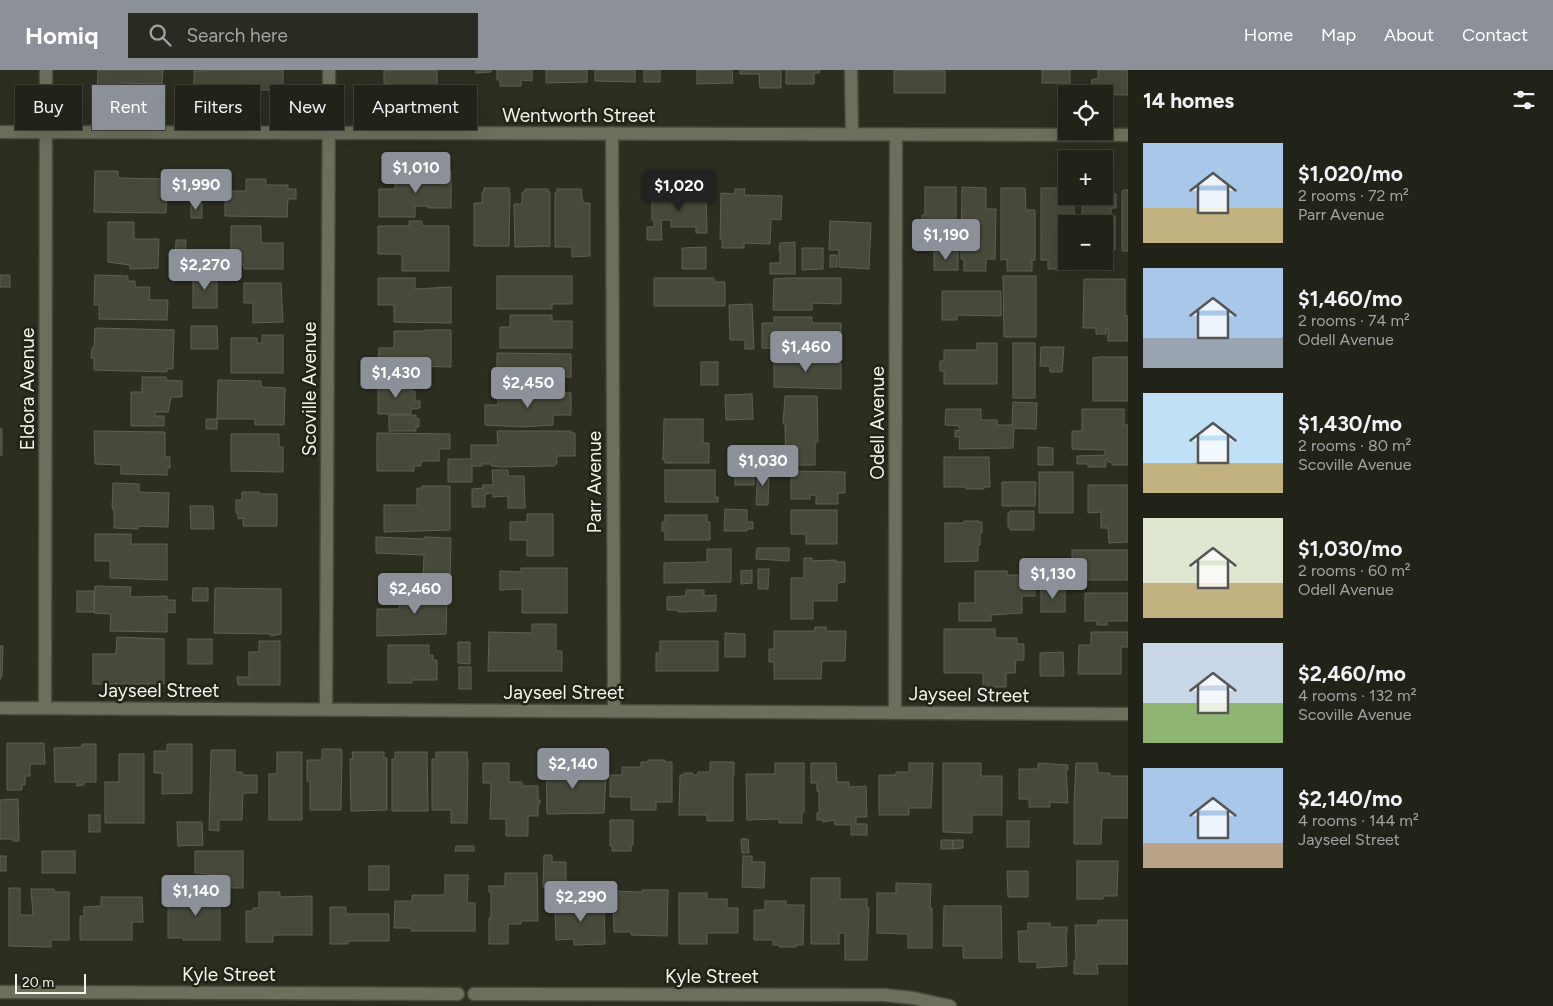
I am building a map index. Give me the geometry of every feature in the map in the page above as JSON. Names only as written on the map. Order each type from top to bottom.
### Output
[{"type":"street","name":"Eldora Avenue","points":[[45,708],[46,70]]},
{"type":"street","name":"Scoville Avenue","points":[[326,709],[329,70]]},
{"type":"street","points":[[851,70],[852,134]]},
{"type":"street","name":"Wentworth Street","points":[[0,132],[1128,135]]},
{"type":"street","name":"Parr Avenue","points":[[612,133],[614,710]]},
{"type":"street","name":"Odell Avenue","points":[[895,712],[896,134]]},
{"type":"street","name":"Jayseel Street","points":[[0,708],[1128,714]]},
{"type":"street","name":"Kyle Street","points":[[0,992],[458,994]]},
{"type":"street","name":"Kyle Street","points":[[474,994],[884,995],[913,998],[950,1006]]},
{"type":"building","points":[[98,70],[163,70],[162,84],[123,83],[123,85],[97,85]]},
{"type":"building","points":[[283,70],[283,85],[270,85],[270,90],[260,90],[260,85],[194,85],[194,71]]},
{"type":"building","points":[[384,70],[437,70],[437,85],[384,84]]},
{"type":"building","points":[[476,70],[491,70],[491,72],[476,73]]},
{"type":"building","points":[[497,70],[532,70],[532,81],[521,80],[521,86],[500,86],[500,80],[497,80]]},
{"type":"building","points":[[546,70],[587,70],[587,82],[546,83]]},
{"type":"building","points":[[595,70],[635,70],[635,82],[595,81]]},
{"type":"building","points":[[644,70],[660,70],[660,82],[644,82]]},
{"type":"building","points":[[697,70],[732,70],[733,83],[697,84]]},
{"type":"building","points":[[740,70],[781,70],[781,88],[760,88],[759,74],[740,74]]},
{"type":"building","points":[[786,70],[820,70],[819,73],[814,73],[814,84],[786,84]]},
{"type":"building","points":[[894,70],[945,71],[945,93],[894,93]]},
{"type":"building","points":[[1042,70],[1070,70],[1070,83],[1042,83]]},
{"type":"building","points":[[1098,70],[1128,70],[1128,95],[1113,95],[1113,85],[1092,85],[1092,79],[1098,79]]},
{"type":"building","points":[[95,171],[118,171],[118,178],[167,179],[166,213],[94,212]]},
{"type":"building","points":[[451,171],[451,208],[415,206],[415,217],[379,217],[379,189],[395,189],[395,173]]},
{"type":"building","points":[[246,179],[266,179],[266,185],[288,185],[288,189],[296,189],[296,199],[288,199],[287,217],[225,216],[225,191],[246,191]]},
{"type":"building","points":[[925,187],[956,187],[956,239],[926,238],[926,224],[922,224],[922,215],[925,215]]},
{"type":"building","points":[[962,187],[986,188],[986,209],[996,209],[995,259],[986,259],[986,271],[964,271],[964,259],[961,259]]},
{"type":"building","points":[[484,188],[509,188],[509,246],[474,246],[474,203],[482,203]]},
{"type":"building","points":[[1001,188],[1025,188],[1026,210],[1035,210],[1035,260],[1032,260],[1032,271],[1007,271],[1007,259],[1001,260]]},
{"type":"building","points":[[1041,188],[1058,188],[1058,205],[1074,205],[1075,215],[1058,215],[1058,269],[1048,269],[1048,260],[1041,260]]},
{"type":"building","points":[[525,189],[548,189],[548,192],[550,192],[550,246],[515,247],[514,204],[522,204],[522,192],[525,192]]},
{"type":"building","points":[[557,189],[581,189],[583,203],[590,203],[590,256],[572,257],[572,247],[555,247],[555,193]]},
{"type":"building","points":[[681,189],[701,189],[701,194],[706,194],[707,233],[696,233],[696,227],[671,227],[671,220],[661,220],[662,240],[647,240],[647,227],[654,227],[654,220],[652,220],[652,194],[681,194]]},
{"type":"building","points":[[735,189],[745,189],[744,195],[782,196],[781,220],[771,219],[770,244],[744,243],[744,248],[722,248],[722,239],[720,239],[721,193],[735,194]]},
{"type":"building","points":[[1128,190],[1128,251],[1122,251],[1122,191]]},
{"type":"building","points":[[1113,194],[1116,194],[1116,208],[1111,208],[1111,215],[1082,215],[1082,205],[1113,205]]},
{"type":"building","points":[[191,203],[202,203],[202,218],[191,218]]},
{"type":"building","points":[[1113,216],[1115,216],[1115,250],[1113,250]]},
{"type":"building","points":[[409,221],[422,221],[422,226],[449,226],[449,271],[402,271],[402,254],[378,254],[378,226],[409,226]]},
{"type":"building","points":[[830,221],[871,223],[869,269],[839,267],[839,250],[829,250]]},
{"type":"building","points":[[108,222],[134,222],[134,239],[159,239],[158,268],[130,269],[130,265],[108,262]]},
{"type":"building","points":[[231,226],[261,226],[261,243],[283,243],[283,269],[244,269],[243,264],[236,264],[236,256],[231,256]]},
{"type":"building","points":[[176,240],[186,240],[185,259],[175,258]]},
{"type":"building","points":[[795,242],[795,274],[770,274],[770,263],[780,263],[780,243]]},
{"type":"building","points":[[706,247],[706,269],[682,269],[682,248]]},
{"type":"building","points":[[802,248],[823,248],[823,269],[802,270]]},
{"type":"building","points":[[231,251],[231,267],[218,268],[218,252]]},
{"type":"building","points":[[934,252],[958,252],[958,270],[934,270]]},
{"type":"building","points":[[830,255],[837,255],[837,267],[830,267]]},
{"type":"building","points":[[0,275],[10,275],[10,287],[0,287]]},
{"type":"building","points":[[95,275],[128,276],[128,281],[135,281],[135,287],[150,287],[149,300],[168,300],[167,320],[99,319],[99,305],[94,305]]},
{"type":"building","points":[[193,275],[217,275],[217,308],[193,308]]},
{"type":"building","points":[[497,276],[572,276],[572,304],[552,304],[552,309],[497,309]]},
{"type":"building","points":[[1003,276],[1036,276],[1036,337],[1004,337]]},
{"type":"building","points":[[378,278],[415,278],[415,289],[451,287],[451,323],[394,322],[394,305],[378,305]]},
{"type":"building","points":[[654,278],[714,278],[714,282],[725,282],[725,306],[654,306]]},
{"type":"building","points":[[841,278],[841,304],[812,303],[812,310],[773,310],[774,279]]},
{"type":"building","points":[[1084,279],[1125,279],[1125,316],[1128,316],[1128,341],[1108,341],[1108,328],[1106,328],[1106,334],[1096,334],[1096,328],[1083,328]]},
{"type":"building","points":[[244,283],[281,283],[283,322],[253,323],[253,303],[244,303]]},
{"type":"building","points":[[942,291],[1001,291],[1001,316],[957,315],[957,320],[942,320]]},
{"type":"building","points":[[752,304],[754,349],[745,349],[745,340],[730,340],[729,305]]},
{"type":"building","points":[[510,315],[552,315],[552,321],[572,321],[572,348],[500,348],[500,327],[510,327]]},
{"type":"building","points":[[774,317],[812,317],[812,323],[841,323],[841,350],[762,348],[762,323],[774,323]]},
{"type":"building","points":[[191,326],[217,326],[218,349],[191,349]]},
{"type":"building","points":[[95,328],[174,330],[173,369],[167,369],[167,372],[94,370],[94,358],[91,358],[92,348],[94,348]]},
{"type":"building","points":[[451,330],[451,367],[414,366],[414,376],[378,375],[379,348],[394,348],[394,331]]},
{"type":"building","points":[[262,335],[283,335],[283,373],[231,373],[231,338],[257,338],[257,343],[262,343]]},
{"type":"building","points":[[977,343],[997,343],[997,384],[944,384],[944,371],[940,371],[940,361],[944,361],[944,350],[977,350]]},
{"type":"building","points":[[1013,343],[1035,343],[1035,398],[1013,398]]},
{"type":"building","points":[[1041,347],[1064,347],[1062,372],[1050,372],[1050,366],[1040,366]]},
{"type":"building","points":[[497,353],[571,354],[571,377],[552,377],[552,388],[497,387]]},
{"type":"building","points":[[812,356],[812,363],[841,363],[841,389],[774,387],[774,357]]},
{"type":"building","points":[[1128,357],[1128,401],[1093,401],[1093,358]]},
{"type":"building","points":[[701,362],[718,362],[718,385],[701,385]]},
{"type":"building","points":[[142,377],[166,377],[166,380],[182,381],[182,397],[171,397],[168,412],[155,412],[155,416],[164,416],[164,426],[131,426],[131,392],[142,392]]},
{"type":"building","points":[[218,380],[261,381],[261,387],[285,388],[284,425],[255,425],[255,419],[217,419]]},
{"type":"building","points":[[378,383],[411,383],[411,391],[415,391],[415,401],[420,401],[420,408],[411,409],[411,414],[378,414]]},
{"type":"building","points":[[498,392],[571,393],[571,415],[553,415],[553,425],[522,427],[485,425],[485,405],[498,405]]},
{"type":"building","points":[[752,394],[753,419],[726,420],[725,395]]},
{"type":"building","points":[[785,396],[817,396],[818,442],[815,442],[815,465],[786,465],[785,424],[783,424]]},
{"type":"building","points":[[1013,402],[1037,403],[1036,429],[1014,428],[1013,448],[959,449],[960,437],[955,437],[955,430],[959,431],[959,426],[945,425],[946,409],[981,409],[981,420],[997,420],[997,425],[1012,425]]},
{"type":"building","points":[[1082,409],[1124,409],[1124,425],[1128,425],[1128,465],[1112,465],[1112,462],[1108,462],[1108,459],[1106,459],[1106,467],[1088,467],[1088,464],[1077,464],[1077,456],[1105,455],[1105,450],[1072,449],[1072,431],[1082,431]]},
{"type":"building","points":[[389,415],[416,415],[416,419],[419,419],[419,427],[416,427],[416,431],[389,431]]},
{"type":"building","points":[[206,419],[217,419],[217,429],[206,429]]},
{"type":"building","points":[[664,419],[703,419],[703,443],[709,443],[709,463],[665,463],[665,460],[663,460]]},
{"type":"building","points":[[0,429],[2,429],[2,455],[0,455]]},
{"type":"building","points":[[94,431],[165,432],[165,457],[170,457],[170,468],[167,468],[167,475],[121,474],[121,465],[95,464]]},
{"type":"building","points":[[497,431],[571,431],[571,433],[575,433],[575,456],[557,456],[557,463],[554,466],[501,467],[482,464],[482,466],[472,466],[472,482],[448,482],[448,459],[471,459],[471,445],[498,445]]},
{"type":"building","points":[[377,433],[450,434],[450,449],[439,449],[439,461],[421,461],[421,466],[414,466],[414,471],[377,471]]},
{"type":"building","points":[[231,434],[279,434],[279,447],[283,447],[283,472],[231,471]]},
{"type":"building","points":[[1038,447],[1053,448],[1053,465],[1038,465]]},
{"type":"building","points":[[944,457],[989,457],[990,487],[966,489],[966,487],[944,487]]},
{"type":"building","points":[[758,468],[767,468],[767,475],[769,475],[768,505],[756,505]]},
{"type":"building","points":[[492,470],[508,470],[508,476],[524,476],[525,508],[508,508],[508,496],[493,497],[493,493],[485,494],[485,507],[472,507],[472,489],[483,488],[483,485],[493,485]]},
{"type":"building","points":[[665,470],[715,470],[715,497],[718,497],[718,502],[665,502]]},
{"type":"building","points":[[735,470],[754,470],[754,485],[735,485]]},
{"type":"building","points":[[791,471],[845,472],[845,493],[838,493],[838,504],[816,504],[816,495],[810,495],[810,499],[791,499]]},
{"type":"building","points":[[1039,472],[1073,472],[1073,513],[1039,513]]},
{"type":"building","points":[[1002,482],[1036,482],[1035,506],[1002,506]]},
{"type":"building","points":[[113,483],[139,484],[139,492],[169,493],[168,527],[138,526],[138,529],[114,528],[114,509],[112,509]]},
{"type":"building","points":[[1088,485],[1128,485],[1128,542],[1109,543],[1108,528],[1101,528],[1101,512],[1088,513]]},
{"type":"building","points":[[422,486],[450,486],[450,530],[384,532],[384,505],[417,505],[417,488],[422,488]]},
{"type":"building","points":[[242,492],[277,494],[277,526],[243,526],[243,518],[238,519],[238,513],[236,513],[236,500],[242,500]]},
{"type":"building","points":[[190,506],[213,506],[214,529],[191,529]]},
{"type":"building","points":[[725,509],[747,510],[747,522],[753,522],[753,529],[747,529],[747,531],[724,531]]},
{"type":"building","points":[[791,510],[837,510],[837,544],[806,544],[806,534],[791,534]]},
{"type":"building","points":[[1010,511],[1034,511],[1034,530],[1010,530],[1010,527],[1008,527],[1008,513]]},
{"type":"building","points":[[527,514],[553,514],[553,556],[527,556],[527,540],[510,540],[510,522],[527,522]]},
{"type":"building","points":[[665,515],[707,515],[707,522],[710,522],[710,540],[665,540],[662,522],[665,522]]},
{"type":"building","points":[[964,521],[982,522],[980,545],[978,545],[978,561],[945,562],[945,523],[964,523]]},
{"type":"building","points":[[95,534],[131,534],[131,544],[167,544],[167,580],[110,578],[110,561],[95,561]]},
{"type":"building","points":[[376,537],[451,538],[450,583],[423,582],[424,555],[376,553]]},
{"type":"building","points":[[757,548],[789,548],[789,561],[756,559]]},
{"type":"building","points":[[707,549],[731,549],[731,582],[664,583],[664,563],[707,562]]},
{"type":"building","points":[[1072,550],[1128,550],[1128,580],[1072,580]]},
{"type":"building","points":[[804,558],[812,558],[812,561],[836,560],[836,562],[845,562],[845,582],[837,583],[837,601],[813,601],[813,619],[791,619],[791,578],[804,578]]},
{"type":"building","points":[[521,568],[567,568],[567,613],[522,613],[522,589],[500,590],[500,571],[521,572]]},
{"type":"building","points":[[758,569],[769,569],[768,589],[758,589]]},
{"type":"building","points":[[752,570],[752,583],[741,584],[741,571]]},
{"type":"building","points":[[975,571],[1007,571],[1007,575],[1027,575],[1027,572],[1034,572],[1035,596],[1022,596],[1022,613],[991,615],[991,621],[959,621],[959,603],[975,603]]},
{"type":"building","points":[[95,586],[131,587],[130,597],[167,596],[167,600],[175,600],[175,613],[167,612],[167,632],[110,631],[111,614],[94,613]]},
{"type":"building","points":[[193,588],[208,588],[208,601],[192,601]]},
{"type":"building","points":[[215,588],[281,589],[281,634],[271,636],[271,634],[214,633]]},
{"type":"building","points":[[1041,588],[1065,588],[1065,612],[1041,612]]},
{"type":"building","points":[[402,590],[447,590],[446,634],[377,636],[377,609],[399,609],[399,605],[402,605]]},
{"type":"building","points":[[686,590],[704,590],[704,596],[716,595],[716,611],[678,612],[677,610],[667,610],[667,597],[686,596]]},
{"type":"building","points":[[77,591],[94,591],[94,612],[77,612]]},
{"type":"building","points":[[1085,593],[1128,593],[1128,621],[1107,621],[1107,625],[1097,625],[1097,621],[1085,621]]},
{"type":"building","points":[[532,624],[556,624],[556,651],[562,651],[562,671],[488,671],[489,632],[532,633]]},
{"type":"building","points":[[815,627],[826,627],[826,631],[846,631],[845,661],[822,661],[821,679],[774,679],[774,662],[769,662],[769,649],[774,649],[774,631],[815,631]]},
{"type":"building","points":[[944,629],[995,629],[995,638],[1017,638],[1017,644],[1024,644],[1024,660],[1016,660],[1015,673],[1006,673],[1006,687],[983,687],[983,673],[944,673]]},
{"type":"building","points":[[1091,632],[1128,632],[1128,647],[1121,647],[1121,674],[1078,674],[1079,645],[1091,645]]},
{"type":"building","points":[[725,633],[745,634],[745,657],[725,657]]},
{"type":"building","points":[[117,637],[164,639],[164,684],[93,684],[93,654],[116,654]]},
{"type":"building","points":[[188,639],[212,639],[212,664],[188,664]]},
{"type":"building","points":[[259,641],[280,641],[280,685],[238,685],[237,677],[249,677],[249,652],[259,652]]},
{"type":"building","points":[[660,641],[718,641],[718,671],[656,671],[656,653],[660,653]]},
{"type":"building","points":[[458,642],[470,642],[470,664],[458,663]]},
{"type":"building","points":[[388,645],[429,645],[429,655],[433,655],[433,660],[437,660],[437,680],[412,680],[412,683],[388,683]]},
{"type":"building","points":[[0,646],[3,646],[2,677],[0,677]]},
{"type":"building","points":[[1063,652],[1064,676],[1040,676],[1040,653]]},
{"type":"building","points":[[459,667],[471,667],[471,689],[459,689]]},
{"type":"building","points":[[7,743],[44,743],[45,764],[30,764],[30,776],[25,776],[25,785],[22,785],[22,790],[7,790]]},
{"type":"building","points":[[82,744],[96,744],[96,782],[84,782],[84,785],[77,786],[77,782],[55,782],[54,748],[82,747]]},
{"type":"building","points":[[167,744],[192,744],[192,793],[162,794],[162,773],[154,773],[154,751],[167,751]]},
{"type":"building","points":[[322,749],[341,749],[342,752],[341,810],[310,810],[310,781],[307,781],[307,760],[321,760]]},
{"type":"building","points":[[211,750],[235,750],[235,772],[242,772],[242,775],[257,775],[257,793],[243,793],[242,820],[219,820],[219,831],[209,830]]},
{"type":"building","points":[[277,752],[302,752],[302,820],[269,820],[269,774],[277,774]]},
{"type":"building","points":[[352,752],[384,752],[384,758],[387,758],[387,810],[351,811],[350,759],[353,759]]},
{"type":"building","points":[[395,752],[427,752],[428,811],[392,811],[392,759],[395,759]]},
{"type":"building","points":[[436,752],[467,752],[467,823],[451,823],[451,810],[432,810],[432,759],[436,759]]},
{"type":"building","points":[[119,754],[144,754],[144,823],[105,823],[105,782],[119,782]]},
{"type":"building","points":[[552,759],[576,761],[576,774],[606,774],[604,813],[547,814],[546,762],[552,762]]},
{"type":"building","points":[[648,760],[672,762],[672,802],[656,802],[656,810],[631,810],[631,797],[610,797],[610,775],[622,775],[622,767],[641,767],[641,762],[648,762]]},
{"type":"building","points":[[710,762],[734,762],[733,821],[707,821],[707,815],[679,815],[680,775],[693,773],[693,775],[698,775],[698,772],[710,772]]},
{"type":"building","points":[[483,763],[509,763],[509,782],[522,782],[522,786],[538,786],[538,800],[540,800],[540,804],[538,804],[538,816],[528,816],[528,836],[506,836],[506,819],[490,819],[491,787],[490,783],[483,783]]},
{"type":"building","points":[[775,763],[804,763],[804,812],[802,812],[802,823],[779,823],[779,819],[747,820],[746,774],[775,774]]},
{"type":"building","points":[[811,763],[836,763],[837,782],[849,782],[849,787],[866,786],[867,817],[856,817],[856,824],[867,824],[867,835],[851,835],[851,825],[835,825],[835,820],[823,822],[823,820],[817,820],[817,813],[819,813],[819,791],[817,791],[817,783],[811,783]]},
{"type":"building","points":[[909,763],[933,763],[931,808],[909,808],[909,815],[879,815],[879,775],[896,775],[896,772],[909,772]]},
{"type":"building","points":[[943,763],[981,763],[981,776],[1002,776],[1002,815],[972,815],[972,833],[943,832]]},
{"type":"building","points":[[1038,763],[1068,765],[1068,770],[1066,770],[1068,803],[1050,802],[1050,807],[1029,807],[1029,799],[1019,799],[1019,769],[1038,769]]},
{"type":"building","points":[[1076,763],[1097,763],[1098,773],[1110,773],[1110,776],[1128,776],[1128,818],[1102,818],[1101,844],[1074,844]]},
{"type":"building","points":[[18,799],[19,841],[0,839],[0,800]]},
{"type":"building","points":[[89,815],[100,815],[100,832],[89,832]]},
{"type":"building","points":[[610,820],[633,820],[633,845],[631,845],[631,851],[612,851],[612,846],[610,846]]},
{"type":"building","points":[[1007,821],[1029,821],[1029,847],[1007,847]]},
{"type":"building","points":[[177,822],[202,822],[203,845],[178,846]]},
{"type":"building","points":[[741,839],[748,839],[749,853],[742,853]]},
{"type":"building","points":[[941,840],[952,840],[953,849],[941,849]]},
{"type":"building","points":[[953,840],[963,840],[963,848],[953,849]]},
{"type":"building","points":[[456,846],[474,846],[474,851],[455,851]]},
{"type":"building","points":[[42,851],[75,851],[75,873],[42,873]]},
{"type":"building","points":[[195,851],[243,851],[243,888],[220,888],[220,875],[195,873]]},
{"type":"building","points":[[544,855],[552,855],[552,862],[566,862],[566,887],[543,887]]},
{"type":"building","points":[[0,856],[6,856],[6,871],[0,871]]},
{"type":"building","points":[[743,856],[752,856],[752,862],[765,862],[764,888],[742,887]]},
{"type":"building","points":[[1077,861],[1118,861],[1117,896],[1103,896],[1103,899],[1077,899]]},
{"type":"building","points":[[369,866],[389,866],[389,890],[369,890]]},
{"type":"building","points":[[1007,871],[1028,871],[1028,897],[1008,897]]},
{"type":"building","points":[[505,873],[537,873],[538,921],[521,921],[521,924],[508,924],[508,944],[489,944],[491,892],[489,892],[489,886],[505,886]]},
{"type":"building","points":[[445,875],[468,875],[467,903],[475,903],[475,931],[411,931],[411,928],[394,928],[395,901],[412,901],[412,895],[445,895]]},
{"type":"building","points":[[811,878],[840,878],[840,899],[867,899],[867,908],[869,908],[867,960],[845,960],[845,933],[839,933],[839,944],[811,944]]},
{"type":"building","points":[[896,883],[931,884],[932,948],[908,948],[908,934],[877,933],[877,893],[896,893]]},
{"type":"building","points":[[9,888],[20,888],[20,915],[33,915],[31,889],[54,889],[54,892],[69,892],[69,940],[51,940],[51,947],[9,946]]},
{"type":"building","points":[[183,890],[213,890],[213,894],[220,894],[220,940],[168,938],[168,904],[183,904]]},
{"type":"building","points":[[642,890],[668,890],[667,936],[631,935],[631,932],[614,932],[613,891],[642,892]]},
{"type":"building","points":[[259,892],[280,892],[280,897],[312,896],[312,935],[273,935],[273,942],[246,942],[246,911],[253,911],[253,908],[259,908]]},
{"type":"building","points":[[679,893],[707,893],[707,899],[727,899],[727,908],[738,908],[738,933],[707,933],[707,944],[679,944]]},
{"type":"building","points":[[101,897],[142,897],[143,922],[132,922],[132,940],[80,940],[80,916],[84,916],[84,907],[101,906]]},
{"type":"building","points":[[566,901],[588,901],[588,905],[604,904],[605,944],[574,945],[574,939],[556,940],[555,909],[566,909]]},
{"type":"building","points":[[765,901],[786,901],[786,905],[804,905],[803,945],[779,947],[779,945],[773,945],[773,940],[754,940],[754,910],[765,910]]},
{"type":"building","points":[[944,906],[1001,906],[1002,958],[963,958],[963,946],[943,946]]},
{"type":"building","points":[[330,907],[346,907],[346,914],[389,914],[389,941],[348,941],[348,944],[330,944]]},
{"type":"building","points":[[1098,920],[1128,920],[1128,964],[1097,964],[1098,974],[1074,974],[1074,960],[1076,960],[1075,925],[1098,925]]},
{"type":"building","points":[[1028,923],[1050,923],[1050,927],[1067,927],[1067,966],[1037,968],[1037,962],[1019,962],[1018,931],[1028,931]]}]
